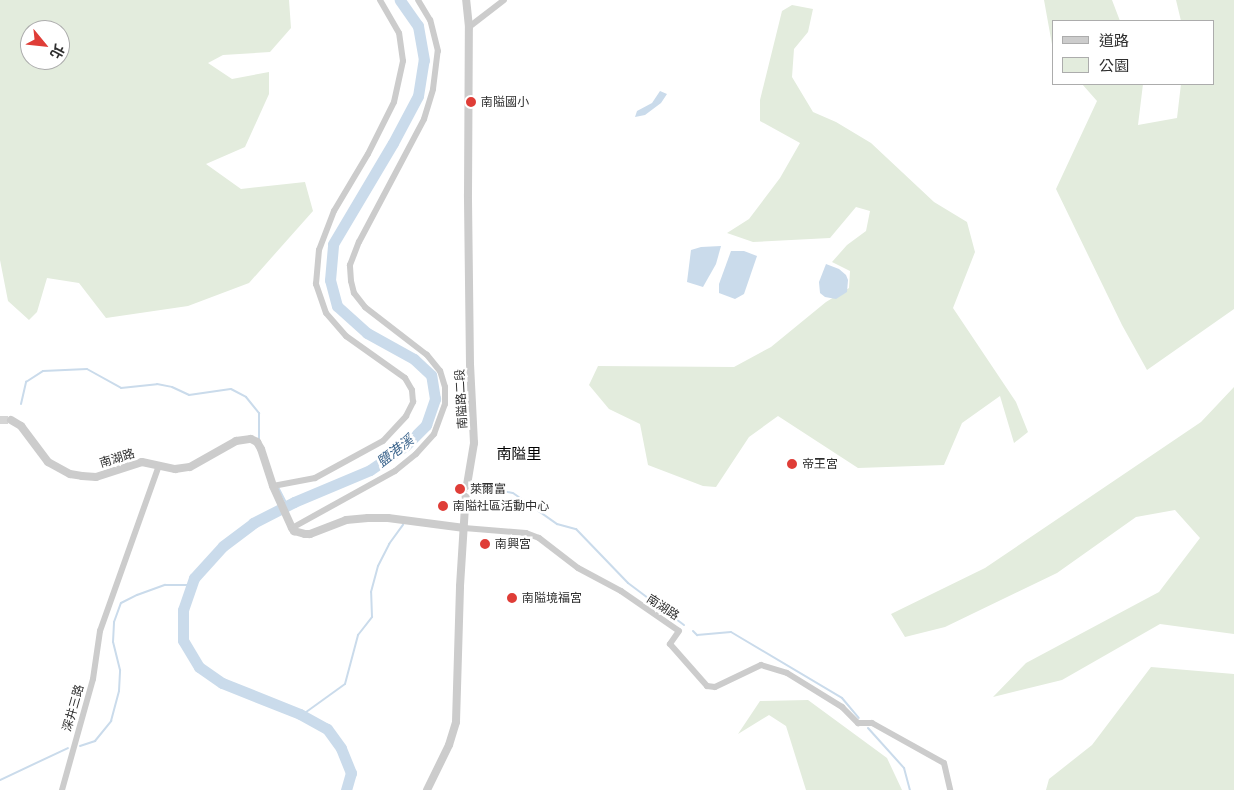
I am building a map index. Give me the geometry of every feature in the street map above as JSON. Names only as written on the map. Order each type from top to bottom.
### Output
[{"type":"street","points":[[380,0],[399,33],[403,61],[394,102],[368,154],[334,210],[319,250],[316,284],[326,313],[346,336],[405,378],[412,390],[413,402],[406,416],[383,441],[315,478],[273,486],[292,528],[395,471],[416,454],[434,434],[445,404],[445,387],[440,371],[427,355],[365,307],[354,293],[351,281],[350,266],[359,242],[424,119],[433,90],[438,51],[430,20],[418,0]]},
{"type":"street","name":"南隘路二段","points":[[428,790],[449,745],[456,722],[460,586],[466,491],[474,425],[470,364],[468,27],[466,0]]},
{"type":"street","points":[[468,27],[504,0]]},
{"type":"street","name":"南湖路","points":[[11,420],[21,426],[48,462],[70,474],[96,477],[142,462],[175,469],[190,467],[236,441],[250,439],[257,442],[261,449],[273,486]]},
{"type":"street","name":"深井三路","points":[[62,790],[93,679],[100,631],[159,465]]},
{"type":"street","name":"南湖路","points":[[292,528],[294,531],[310,534],[346,520],[388,518],[464,528],[526,533],[539,538],[578,568],[621,591],[679,631],[670,644],[707,686],[715,687],[761,665],[787,673],[842,707],[858,723],[872,723],[944,763],[950,790]]},
{"type":"green space","points":[[0,0],[289,0],[291,28],[270,52],[223,55],[208,63],[232,79],[269,72],[269,94],[245,147],[206,164],[241,189],[305,182],[313,211],[249,283],[188,306],[106,318],[79,283],[47,278],[37,312],[29,320],[8,301],[0,260]]},
{"type":"green space","points":[[1044,0],[1112,0],[1120,20],[1052,20],[1052,44]]},
{"type":"green space","points":[[1176,0],[1234,0],[1234,309],[1147,370],[1122,325],[1056,189],[1097,101],[1083,85],[1143,85],[1138,125],[1177,118],[1181,85],[1214,85],[1214,20],[1181,20]]},
{"type":"green space","points":[[792,5],[813,9],[808,32],[794,49],[792,77],[813,112],[836,122],[871,143],[934,202],[967,222],[975,252],[953,308],[1016,402],[1028,432],[1014,443],[1000,396],[962,423],[944,465],[858,468],[778,416],[749,437],[716,487],[703,486],[648,465],[640,424],[609,409],[589,385],[598,366],[734,367],[771,347],[826,302],[849,288],[850,271],[832,262],[847,245],[866,231],[870,211],[856,207],[830,238],[753,242],[727,233],[749,219],[780,178],[800,143],[760,121],[760,100],[782,11]]},
{"type":"green space","points":[[1234,387],[1234,634],[1160,624],[1062,680],[993,697],[1026,663],[1159,592],[1200,538],[1175,510],[1136,517],[1057,573],[945,627],[905,637],[891,614],[985,568],[1201,422]]},
{"type":"green space","points":[[1151,667],[1234,674],[1234,790],[1046,790],[1049,779],[1092,745]]},
{"type":"green space","points":[[808,700],[887,758],[902,790],[806,790],[786,726],[769,715],[738,734],[760,701]]},
{"type":"water","points":[[660,91],[667,94],[661,103],[645,115],[635,117],[637,111],[652,103]]},
{"type":"water","points":[[721,246],[716,264],[703,287],[687,282],[691,250],[701,247]]},
{"type":"water","points":[[731,251],[744,251],[757,256],[744,294],[735,299],[719,293],[719,284]]},
{"type":"water","points":[[826,264],[839,269],[846,275],[848,280],[847,292],[836,299],[825,297],[820,293],[819,282]]},
{"type":"waterway","name":"鹽港溪","points":[[346,790],[351,773],[341,748],[327,729],[300,714],[222,683],[199,667],[183,640],[183,610],[194,578],[223,546],[253,523],[294,502],[370,470],[405,446],[426,425],[435,399],[431,375],[414,359],[367,333],[337,306],[330,280],[333,244],[393,143],[418,96],[424,60],[418,26],[400,0]]},
{"type":"waterway","points":[[21,404],[26,382],[43,371],[87,369],[121,388],[157,384],[172,387],[189,395],[231,389],[246,397],[259,413],[259,439]]},
{"type":"waterway","points":[[278,487],[287,505]]},
{"type":"waterway","points":[[494,489],[513,493],[557,524],[576,529],[628,583],[684,625]]},
{"type":"waterway","points":[[302,715],[345,684],[358,635],[372,617],[371,592],[378,566],[389,544],[403,525]]},
{"type":"waterway","points":[[80,746],[95,741],[111,721],[119,691],[120,670],[113,642],[114,622],[121,603],[165,585],[191,585]]},
{"type":"waterway","points":[[693,631],[697,635],[731,632],[842,698],[859,718]]},
{"type":"waterway","points":[[868,728],[904,768],[910,790]]},
{"type":"waterway","points":[[0,780],[68,748]]},
{"type":"tunnel","points":[[0,420],[11,420]]},
{"type":"place","name":"南隘國小","points":[[471,102]]},
{"type":"place","name":"帝王宮","points":[[792,464]]},
{"type":"place","name":"萊爾富","points":[[460,489]]},
{"type":"place","name":"南隘社區活動中心","points":[[443,506]]},
{"type":"place","name":"南興宮","points":[[485,544]]},
{"type":"place","name":"南隘境福宮","points":[[512,598]]},
{"type":"district","name":"南隘里","points":[[519,454]]}]
